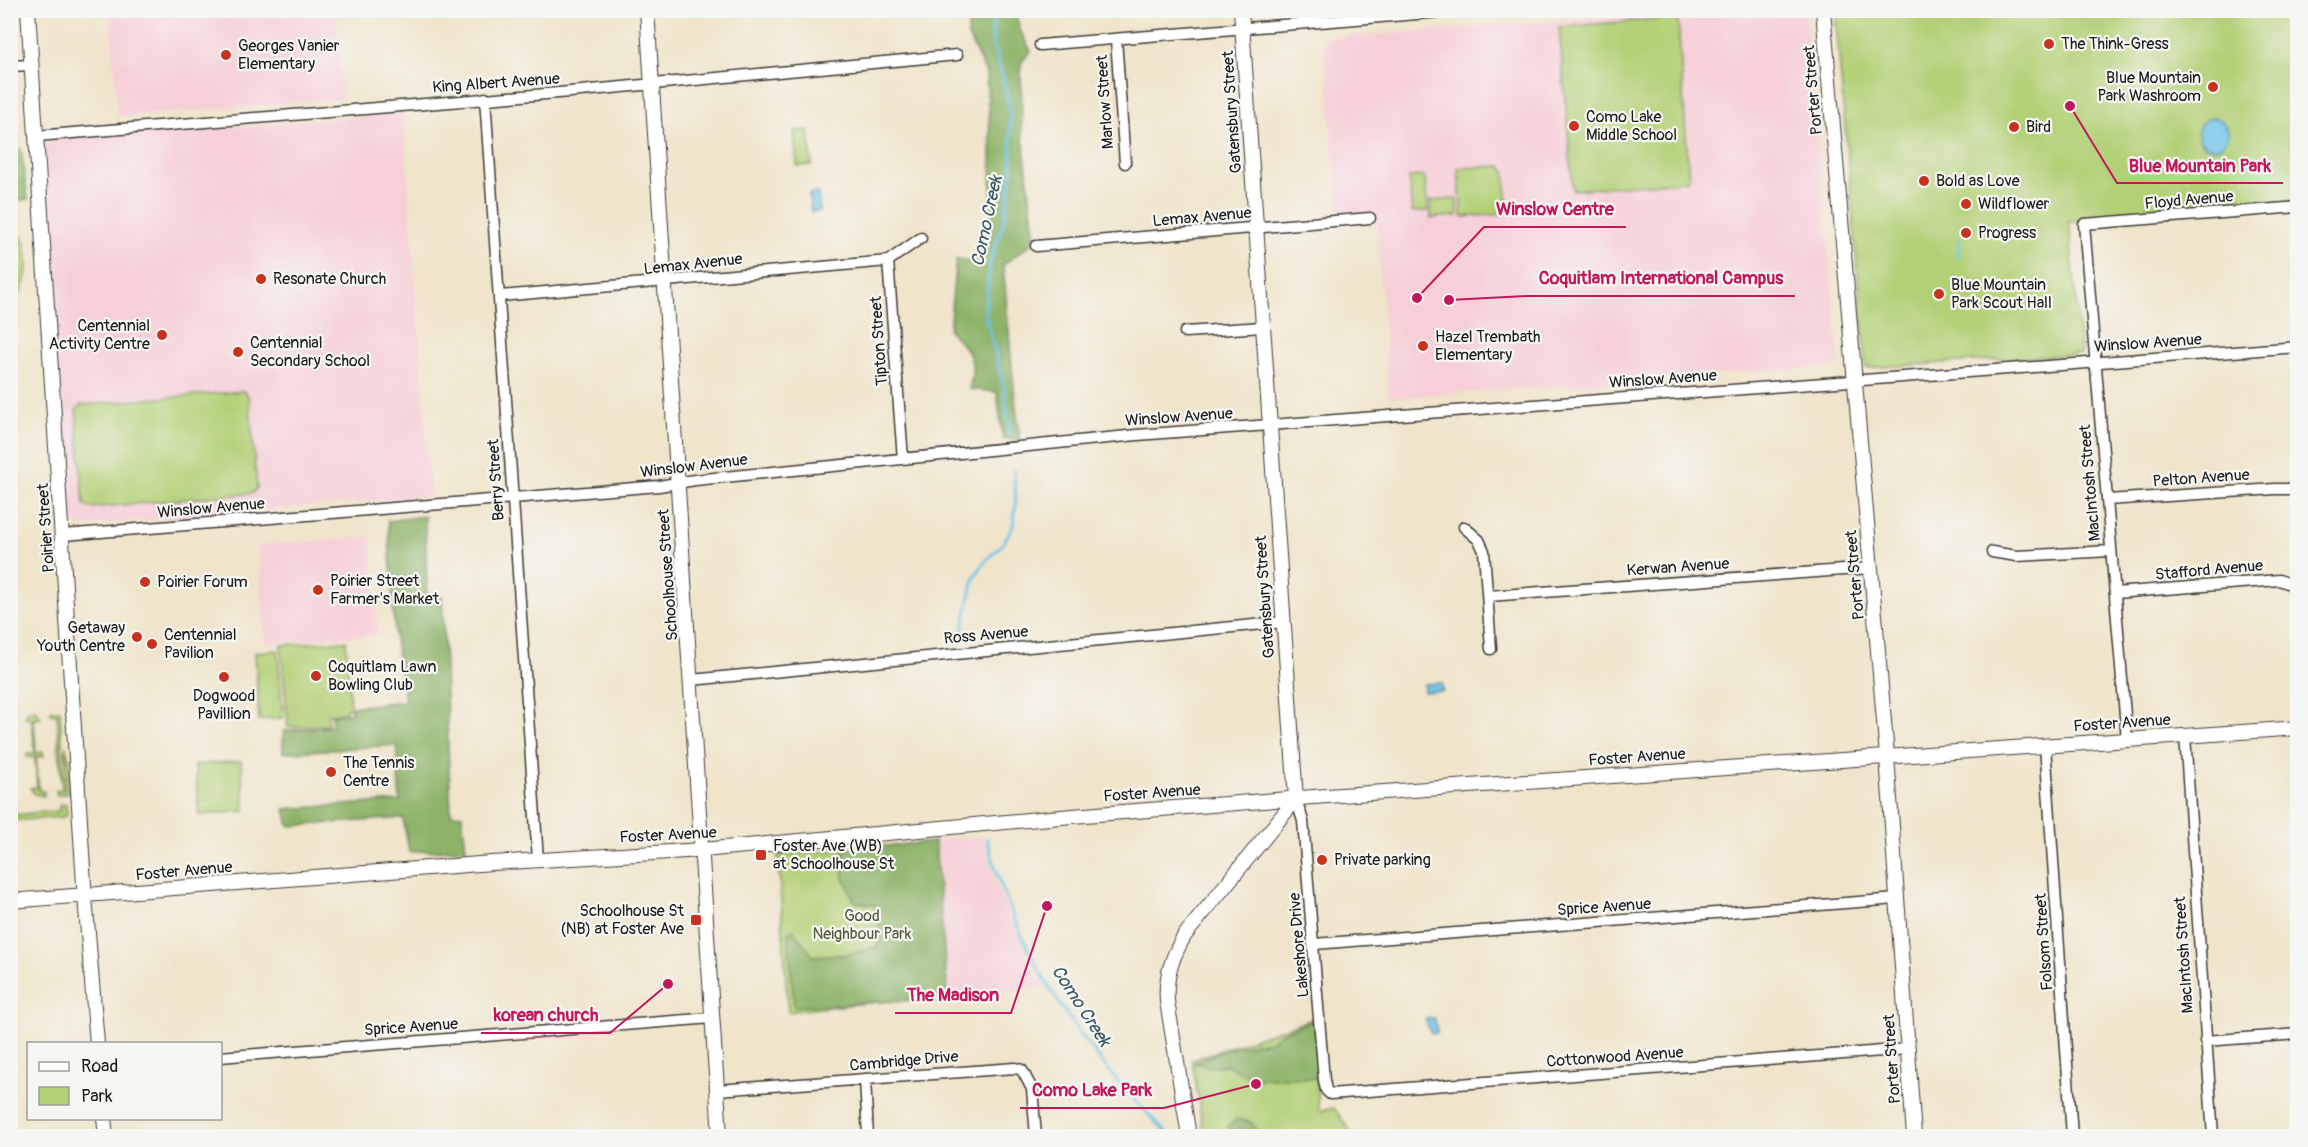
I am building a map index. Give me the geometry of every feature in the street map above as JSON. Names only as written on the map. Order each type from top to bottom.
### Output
[{"type":"street","name":"Poirier Street","points":[[28,10],[45,290],[64,536],[85,896],[97,1042]]},
{"type":"street","name":"Schoolhouse Street","points":[[647,10],[720,1137]]},
{"type":"street","name":"Gatensbury Street","points":[[1241,10],[1296,799]]},
{"type":"street","points":[[1040,45],[1465,10]]},
{"type":"street","name":"Porter Street","points":[[1823,10],[1887,756],[1914,1137]]},
{"type":"street","name":"Marlow Street","points":[[1116,39],[1125,163]]},
{"type":"street","name":"King Albert Avenue","points":[[37,136],[957,55]]},
{"type":"street","points":[[10,66],[32,64]]},
{"type":"street","name":"Berry Street","points":[[485,98],[538,860]]},
{"type":"street","name":"Floyd Avenue","points":[[2084,224],[2298,207]]},
{"type":"street","name":"Lemax Avenue","points":[[1036,246],[1370,218]]},
{"type":"street","name":"MacIntosh Street","points":[[2084,224],[2127,739]]},
{"type":"street","points":[[888,261],[921,238]]},
{"type":"street","name":"Lemax Avenue","points":[[500,296],[888,261]]},
{"type":"street","name":"Tipton Street","points":[[888,261],[903,459]]},
{"type":"street","points":[[1185,332],[1263,327]]},
{"type":"street","name":"Winslow Avenue","points":[[64,536],[659,486],[678,482],[1137,435],[2298,347]]},
{"type":"street","name":"Pelton Avenue","points":[[2107,500],[2246,490],[2298,489]]},
{"type":"street","points":[[1464,527],[1479,540],[1484,550],[1491,649]]},
{"type":"street","points":[[1992,552],[2017,556],[2111,551]]},
{"type":"street","name":"Kerwan Avenue","points":[[1488,596],[1871,568]]},
{"type":"street","name":"Stafford Avenue","points":[[2115,593],[2279,580],[2290,582],[2297,600]]},
{"type":"street","name":"Ross Avenue","points":[[691,680],[1284,622]]},
{"type":"street","name":"Foster Avenue","points":[[10,901],[538,860],[702,850],[1072,816],[1296,799],[2298,728]]},
{"type":"street","name":"MacIntosh Street","points":[[2185,735],[2213,1137]]},
{"type":"street","name":"Folsom Street","points":[[2045,745],[2072,1137]]},
{"type":"street","points":[[1189,1137],[1167,1001],[1167,979],[1172,959],[1185,935],[1296,799]]},
{"type":"street","name":"Lakeshore Drive","points":[[1296,799],[1303,822],[1326,1090]]},
{"type":"street","name":"Sprice Avenue","points":[[1314,944],[1897,899]]},
{"type":"street","name":"Sprice Avenue","points":[[222,1057],[712,1018]]},
{"type":"street","points":[[2205,1041],[2298,1034]]},
{"type":"street","name":"Cottonwood Avenue","points":[[1326,1090],[1333,1094],[1908,1049]]},
{"type":"street","name":"Cambridge Drive","points":[[718,1090],[1006,1067],[1022,1070],[1032,1089],[1036,1137]]},
{"type":"street","points":[[865,1079],[868,1137]]},
{"type":"street","points":[[104,1120],[106,1137]]},
{"type":"shaded area","name":"Georges Vanier Elementary","points":[[110,11],[336,11],[343,99],[118,117]]},
{"type":"shaded area","name":"Como Lake Middle School","points":[[1686,11],[1805,11],[1840,366],[1389,398],[1376,214],[1338,217],[1324,38]]},
{"type":"shaded area","name":"Centennial Secondary School","points":[[403,110],[431,496],[79,526],[73,523],[70,515],[58,396],[44,146],[51,141],[391,114]]},
{"type":"shaded area","name":"Poirier Street Farmer's Market","points":[[371,537],[378,635],[265,643],[258,545]]},
{"type":"shaded area","points":[[983,836],[999,893],[1036,976],[1044,987],[948,998],[937,840]]},
{"type":"green space","points":[[969,11],[1015,11],[1020,30],[1031,51],[1021,63],[1022,128],[1035,241],[1003,265],[1020,440],[1003,439],[997,392],[969,389],[972,379],[970,356],[949,330],[956,259],[982,261],[992,235],[991,147],[986,73],[968,36]]},
{"type":"green space","points":[[1835,11],[2297,11],[2297,202],[2069,222],[2081,354],[1866,368]]},
{"type":"green space","points":[[1673,18],[1678,22],[1689,178],[1685,181],[1573,190],[1559,27]]},
{"type":"green space","points":[[809,130],[812,165],[797,166],[794,131]]},
{"type":"green space","points":[[21,149],[28,199],[11,201],[11,150]]},
{"type":"green space","points":[[1501,166],[1505,171],[1508,209],[1505,214],[1462,217],[1458,168]]},
{"type":"green space","points":[[1422,176],[1425,178],[1428,211],[1412,212],[1409,177]]},
{"type":"green space","points":[[1457,199],[1458,216],[1431,218],[1430,201]]},
{"type":"green space","points":[[11,220],[23,240],[27,263],[23,286],[11,307],[11,287],[17,267],[11,239]]},
{"type":"green space","points":[[244,391],[249,397],[257,488],[253,493],[90,508],[84,504],[76,410],[81,405]]},
{"type":"green space","points":[[425,516],[427,594],[442,596],[451,814],[462,815],[466,849],[409,852],[403,818],[289,826],[285,809],[400,801],[396,745],[283,753],[283,731],[332,726],[332,715],[351,713],[351,707],[405,701],[395,640],[388,521]]},
{"type":"green space","name":"Coquitlam Lawn Bowling Club","points":[[346,641],[350,708],[346,708],[346,713],[328,714],[328,725],[288,727],[281,645]]},
{"type":"green space","points":[[278,650],[283,718],[259,720],[255,652]]},
{"type":"green space","points":[[35,709],[41,718],[34,719],[36,753],[43,752],[44,756],[36,757],[39,791],[44,791],[44,796],[35,794],[30,788],[37,787],[35,758],[27,757],[27,754],[35,753],[32,720],[25,718],[27,712]]},
{"type":"green space","points":[[60,710],[65,794],[57,795],[56,790],[62,789],[57,714],[51,714],[51,711]]},
{"type":"green space","points":[[65,745],[72,769],[73,793],[68,793]]},
{"type":"green space","points":[[241,761],[245,811],[199,815],[195,765]]},
{"type":"green space","points":[[66,804],[67,815],[62,817],[11,821],[11,815],[59,811],[59,805]]},
{"type":"green space","name":"Good Neighbour Park","points":[[935,842],[943,994],[788,1012],[778,855]]},
{"type":"green space","name":"Good Neighbour Park","points":[[935,842],[948,998],[794,1007],[788,933],[793,930],[813,956],[849,954],[877,947],[881,933],[875,905],[855,902],[844,878],[844,849]]},
{"type":"green space","points":[[1312,1019],[1319,1111],[1334,1108],[1354,1136],[1204,1136],[1192,1060]]},
{"type":"green space","points":[[1315,1020],[1319,1078],[1250,1078],[1227,1065],[1208,1067],[1194,1063],[1226,1049],[1270,1041],[1283,1032]]},
{"type":"green space","points":[[1237,1119],[1251,1122],[1260,1136],[1227,1136],[1229,1125]]},
{"type":"water","points":[[2213,118],[2224,122],[2228,133],[2224,144],[2213,148],[2202,144],[2198,133],[2202,122]]},
{"type":"water","points":[[818,193],[820,211],[811,212],[809,194]]},
{"type":"water","points":[[1442,683],[1443,691],[1424,692],[1424,684]]},
{"type":"water","points":[[1435,1018],[1437,1033],[1431,1034],[1425,1019]]},
{"type":"waterway","name":"Como Creek","points":[[992,10],[993,44],[1006,89],[1010,115],[1012,174],[1004,221],[990,262],[985,313],[1004,387],[1010,436]]},
{"type":"waterway","points":[[1958,256],[1960,240]]},
{"type":"waterway","name":"Como Creek","points":[[960,643],[974,578],[986,560],[1002,545],[1013,526],[1016,501],[1014,470]]},
{"type":"waterway","name":"Como Creek","points":[[987,839],[1016,922],[1035,962],[1057,999],[1109,1070],[1169,1135]]},
{"type":"place","name":"The Think-Gress","points":[[2049,44]]},
{"type":"place","name":"Georges Vanier Elementary","points":[[226,55]]},
{"type":"place","name":"Blue Mountain Park Washroom","points":[[2213,87]]},
{"type":"place","name":"Blue Mountain Park","points":[[2070,106]]},
{"type":"place","name":"Como Lake Middle School","points":[[1574,126]]},
{"type":"place","name":"Bird","points":[[2014,127]]},
{"type":"place","name":"Bold as Love","points":[[1924,181]]},
{"type":"place","name":"Wildflower","points":[[1966,204]]},
{"type":"place","name":"Progress","points":[[1966,233]]},
{"type":"place","name":"Resonate Church","points":[[261,279]]},
{"type":"place","name":"Blue Mountain Park Scout Hall","points":[[1939,294]]},
{"type":"place","name":"Winslow Centre","points":[[1417,298]]},
{"type":"place","name":"Coquitlam International Campus","points":[[1449,300]]},
{"type":"place","name":"Centennial Activity Centre","points":[[162,335]]},
{"type":"place","name":"Hazel Trembath Elementary","points":[[1423,346]]},
{"type":"place","name":"Centennial Secondary School","points":[[238,352]]},
{"type":"place","name":"Poirier Forum","points":[[145,582]]},
{"type":"place","name":"Poirier Street Farmer's Market","points":[[318,590]]},
{"type":"place","name":"Getaway Youth Centre","points":[[137,637]]},
{"type":"place","name":"Centennial Pavilion","points":[[152,644]]},
{"type":"place","name":"Coquitlam Lawn Bowling Club","points":[[316,676]]},
{"type":"place","name":"Dogwood Pavillion","points":[[224,677]]},
{"type":"place","name":"The Tennis Centre","points":[[331,772]]},
{"type":"place","name":"Foster Ave (WB) at Schoolhouse St","points":[[761,855]]},
{"type":"place","name":"Private parking","points":[[1322,860]]},
{"type":"place","name":"The Madison","points":[[1047,906]]},
{"type":"place","name":"Schoolhouse St (NB) at Foster Ave","points":[[696,920]]},
{"type":"place","name":"korean church","points":[[668,984]]},
{"type":"place","name":"Como Lake Park","points":[[1256,1084]]}]
